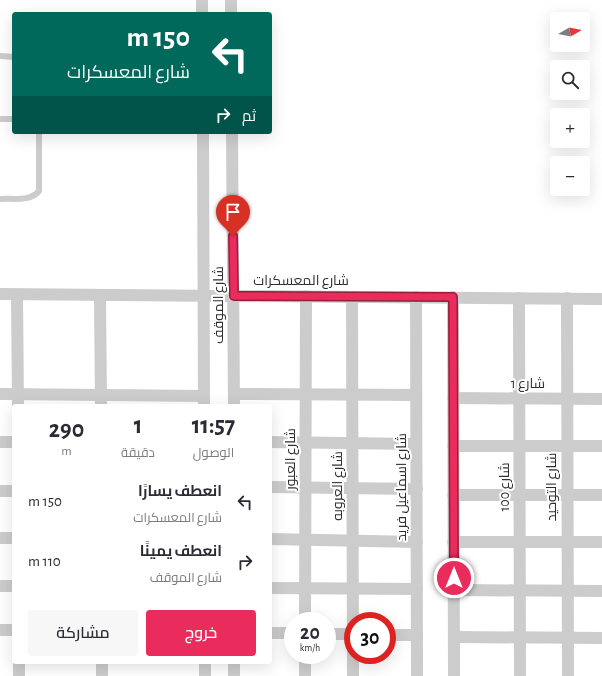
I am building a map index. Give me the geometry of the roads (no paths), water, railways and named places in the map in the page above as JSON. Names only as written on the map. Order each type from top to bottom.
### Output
[{"type":"street","points":[[202,0],[202,12]]},
{"type":"street","points":[[231,0],[231,12]]},
{"type":"street","name":"شارع الموقف","points":[[203,134],[204,401]]},
{"type":"street","name":"شارع الموقف","points":[[232,134],[234,404]]},
{"type":"street","name":"شارع المعسكرات","points":[[0,294],[602,299]]},
{"type":"street","points":[[17,294],[18,400]]},
{"type":"street","points":[[100,295],[101,400]]},
{"type":"street","name":"شارع العبور","points":[[306,296],[306,612]]},
{"type":"street","name":"شارع العروبه","points":[[352,297],[353,612]]},
{"type":"street","name":"شارع اسماعيل فريد","points":[[416,297],[417,676]]},
{"type":"street","points":[[453,297],[454,676]]},
{"type":"street","name":"شارع 100","points":[[519,298],[520,676]]},
{"type":"street","name":"شارع التوحيد","points":[[567,298],[568,676]]},
{"type":"street","points":[[0,394],[18,400],[204,401]]},
{"type":"street","points":[[234,394],[416,395]]},
{"type":"street","name":"شارع 1","points":[[453,398],[602,399]]},
{"type":"street","points":[[0,442],[12,442]]},
{"type":"street","points":[[272,442],[416,444]]},
{"type":"street","points":[[453,446],[602,446]]},
{"type":"street","points":[[272,487],[417,489]]},
{"type":"street","points":[[0,491],[12,491]]},
{"type":"street","points":[[453,495],[602,495]]},
{"type":"street","points":[[0,538],[12,538]]},
{"type":"street","points":[[272,539],[417,542]]},
{"type":"street","points":[[453,542],[602,542]]},
{"type":"street","points":[[0,586],[12,586]]},
{"type":"street","points":[[272,588],[417,589]]},
{"type":"street","points":[[454,590],[602,591]]},
{"type":"street","points":[[0,630],[12,630]]},
{"type":"street","points":[[272,633],[284,633]]},
{"type":"street","points":[[396,635],[417,636]]},
{"type":"street","points":[[454,637],[602,638]]},
{"type":"street","points":[[19,664],[19,676]]},
{"type":"street","points":[[102,664],[102,676]]},
{"type":"street","points":[[205,664],[205,676]]},
{"type":"street","points":[[234,664],[234,676]]},
{"type":"street","points":[[305,664],[305,676]]},
{"type":"street","name":"شارع العروبه","points":[[353,664],[353,676]]},
{"type":"lane","points":[[0,56],[12,57]]},
{"type":"lane","points":[[0,118],[12,118]]},
{"type":"lane","points":[[0,199],[29,198],[35,195],[38,190],[39,134]]}]
